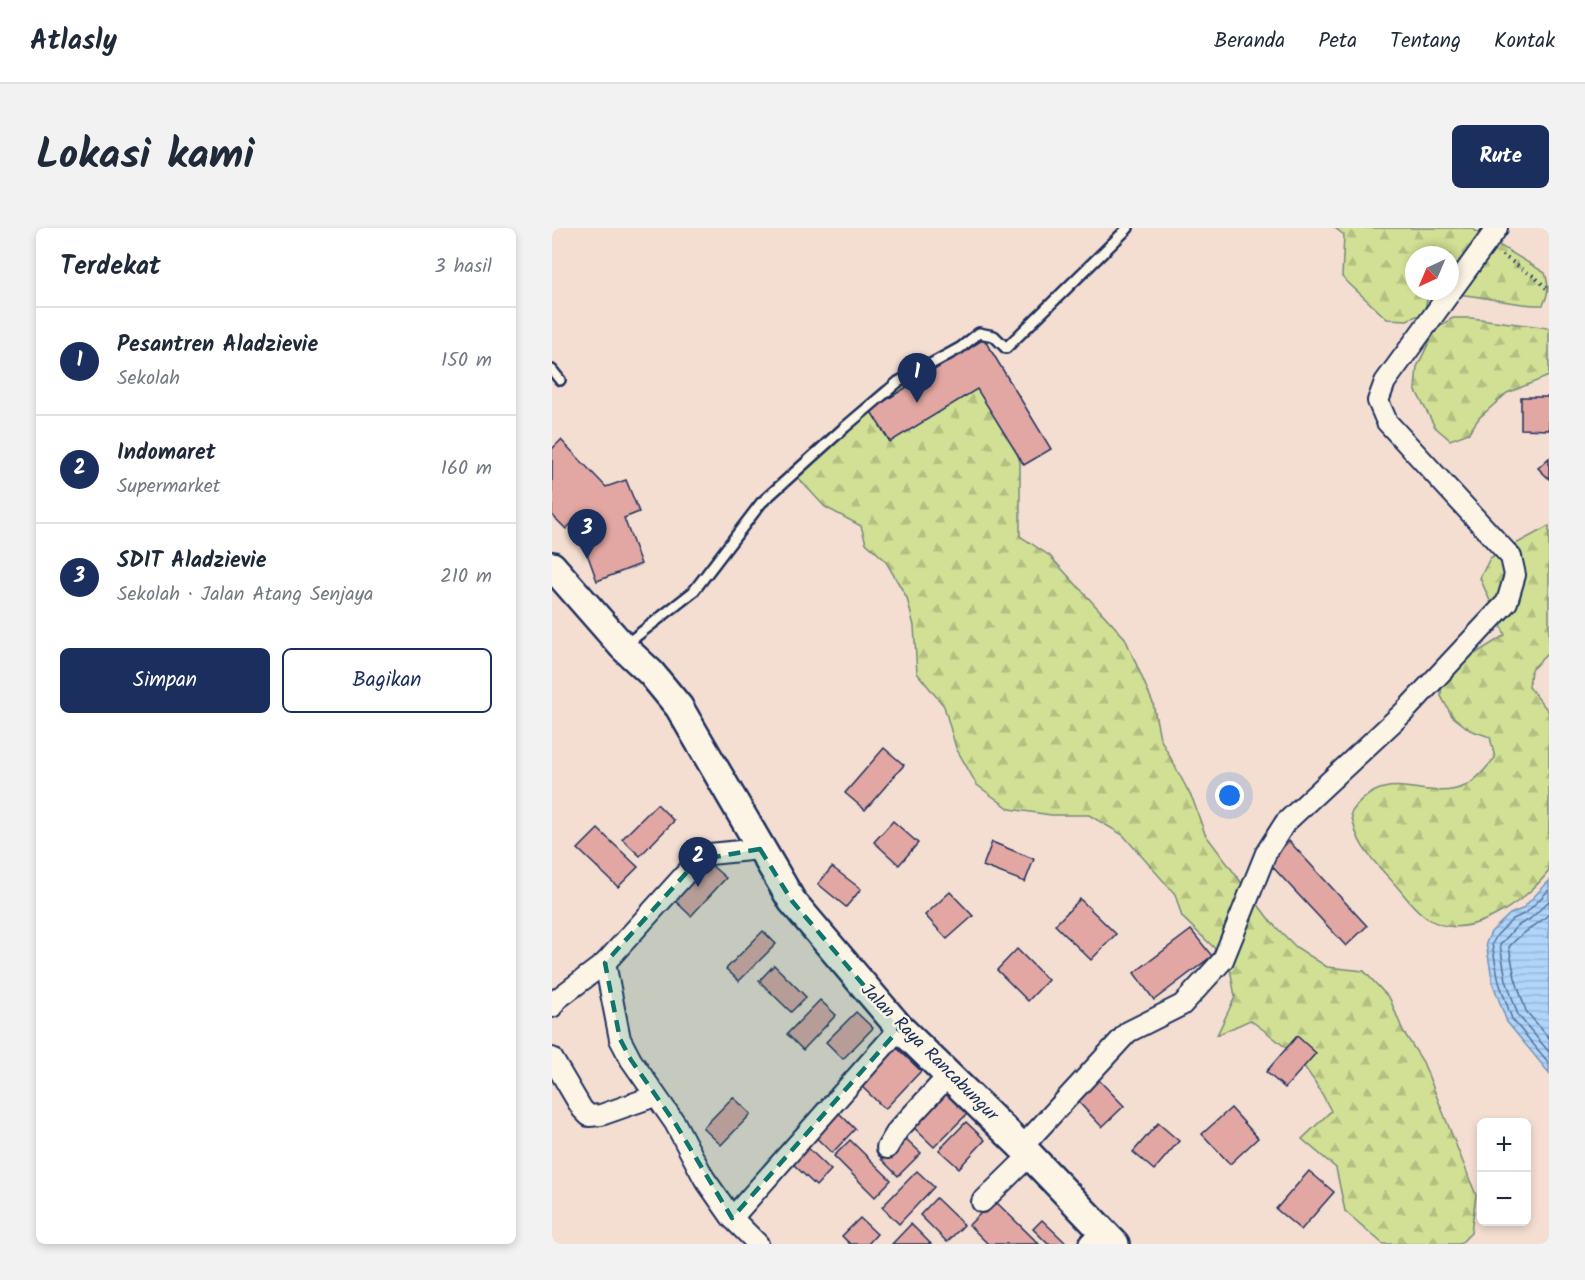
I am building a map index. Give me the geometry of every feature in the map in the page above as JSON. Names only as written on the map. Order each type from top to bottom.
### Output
[{"type":"main road","name":"Jalan Raya Rancabungur","points":[[552,566],[623,647],[651,673],[679,707],[792,901],[900,1028],[1026,1151],[1102,1240]]},
{"type":"street","points":[[982,1202],[1128,1032],[1182,1005],[1198,990],[1223,960],[1266,853],[1285,823],[1405,711],[1507,602],[1515,575],[1510,556],[1387,422],[1378,401],[1385,382],[1497,228]]},
{"type":"street","points":[[552,1007],[556,1000],[605,963],[698,860],[710,854],[760,849]]},
{"type":"street","points":[[605,963],[620,1039],[631,1060],[675,1123],[704,1178],[732,1218],[758,1244]]},
{"type":"street","points":[[732,1218],[900,1028]]},
{"type":"street","points":[[552,1058],[582,1109],[589,1116],[601,1115],[655,1096]]},
{"type":"street","points":[[887,1148],[898,1130],[949,1075]]},
{"type":"lane","points":[[623,647],[693,592],[761,503],[898,382],[960,348],[979,333],[994,336],[1006,348],[1128,228]]},
{"type":"lane","points":[[552,370],[560,380]]},
{"type":"path","points":[[1486,245],[1534,277],[1549,291]]},
{"type":"highlighted area","points":[[760,849],[792,901],[900,1028],[732,1218],[675,1123],[631,1060],[620,1039],[605,963],[698,860]]},
{"type":"green space","points":[[1335,228],[1471,228],[1545,273],[1548,285],[1543,305],[1528,305],[1459,294],[1459,246],[1405,246],[1405,300],[1427,300],[1424,313],[1407,320],[1387,319],[1342,277],[1344,235]]},
{"type":"green space","points":[[1453,318],[1472,318],[1549,328],[1549,376],[1507,393],[1479,418],[1469,433],[1450,440],[1435,427],[1415,389],[1417,367],[1436,328]]},
{"type":"green space","points":[[920,374],[956,379],[991,391],[1009,424],[1020,462],[1020,536],[1050,556],[1125,638],[1153,703],[1160,738],[1193,800],[1205,834],[1271,922],[1296,947],[1327,967],[1364,971],[1390,999],[1403,1031],[1423,1062],[1476,1195],[1471,1233],[1460,1244],[1383,1244],[1345,1211],[1336,1168],[1302,1139],[1331,1111],[1315,1081],[1298,1059],[1250,1020],[1217,1035],[1235,997],[1229,962],[1182,917],[1175,894],[1123,835],[1089,815],[1051,815],[1010,809],[977,785],[956,748],[944,706],[917,673],[914,626],[907,598],[885,560],[866,543],[861,526],[825,507],[798,478],[819,442],[882,387]]},
{"type":"green space","points":[[1549,526],[1549,652],[1531,670],[1529,687],[1549,712],[1549,871],[1525,895],[1494,916],[1459,926],[1442,925],[1418,911],[1371,858],[1357,835],[1351,813],[1364,798],[1378,790],[1406,787],[1435,791],[1465,786],[1495,758],[1490,737],[1470,730],[1452,716],[1441,696],[1442,672],[1456,656],[1475,654],[1505,635],[1480,578],[1490,558]]},
{"type":"water","points":[[1549,881],[1549,1073],[1507,1022],[1493,984],[1486,943],[1491,932],[1510,914],[1522,909]]},
{"type":"building","points":[[984,339],[1051,449],[1024,465],[977,389],[890,442],[870,410]]},
{"type":"building","points":[[1521,397],[1549,397],[1549,430],[1521,429]]},
{"type":"building","points":[[561,440],[606,487],[626,480],[639,512],[624,518],[641,564],[597,581],[575,520],[566,529],[552,515],[552,449]]},
{"type":"building","points":[[1549,458],[1549,479],[1538,468]]},
{"type":"building","points":[[884,748],[904,765],[865,810],[845,793]]},
{"type":"building","points":[[657,804],[674,821],[640,856],[622,839]]},
{"type":"building","points":[[893,821],[918,843],[899,865],[874,842]]},
{"type":"building","points":[[598,829],[638,867],[618,887],[578,849]]},
{"type":"building","points":[[1289,841],[1367,926],[1346,946],[1268,862]]},
{"type":"building","points":[[992,842],[1034,859],[1025,882],[983,866]]},
{"type":"building","points":[[704,859],[726,878],[691,916],[670,896]]},
{"type":"building","points":[[832,867],[861,889],[846,907],[818,884]]},
{"type":"building","points":[[950,892],[973,916],[947,939],[925,915]]},
{"type":"building","points":[[1080,899],[1116,934],[1091,960],[1055,925]]},
{"type":"building","points":[[1191,930],[1212,956],[1154,1000],[1134,973]]},
{"type":"building","points":[[763,931],[776,944],[739,981],[726,969]]},
{"type":"building","points":[[1017,949],[1048,980],[1028,1001],[997,970]]},
{"type":"building","points":[[774,965],[806,997],[791,1012],[759,981]]},
{"type":"building","points":[[820,1000],[836,1015],[803,1050],[787,1034]]},
{"type":"building","points":[[856,1012],[873,1028],[843,1059],[826,1042]]},
{"type":"building","points":[[1297,1036],[1316,1053],[1285,1088],[1266,1072]]},
{"type":"building","points":[[896,1047],[921,1071],[885,1109],[859,1084]]},
{"type":"building","points":[[1094,1075],[1124,1106],[1102,1127],[1072,1095]]},
{"type":"building","points":[[941,1089],[967,1114],[934,1147],[909,1123]]},
{"type":"building","points":[[733,1097],[751,1114],[721,1145],[703,1128]]},
{"type":"building","points":[[833,1107],[855,1129],[832,1153],[809,1131]]},
{"type":"building","points":[[1231,1108],[1258,1138],[1230,1164],[1202,1134]]},
{"type":"building","points":[[966,1122],[985,1140],[959,1168],[939,1150]]},
{"type":"building","points":[[1158,1123],[1179,1141],[1154,1170],[1133,1152]]},
{"type":"building","points":[[903,1136],[921,1153],[898,1176],[881,1159]]},
{"type":"building","points":[[850,1140],[891,1180],[875,1197],[834,1156]]},
{"type":"building","points":[[807,1147],[831,1170],[816,1186],[792,1163]]},
{"type":"building","points":[[917,1171],[934,1187],[899,1224],[882,1207]]},
{"type":"building","points":[[1309,1171],[1334,1192],[1301,1230],[1276,1209]]},
{"type":"building","points":[[936,1198],[964,1225],[947,1242],[920,1215]]},
{"type":"building","points":[[994,1200],[1039,1244],[988,1244],[969,1225]]},
{"type":"building","points":[[860,1218],[877,1234],[868,1244],[850,1244],[842,1236]]},
{"type":"building","points":[[1042,1220],[1067,1244],[1048,1244],[1033,1229]]},
{"type":"building","points":[[911,1224],[931,1244],[892,1244]]},
{"type":"place","name":"Pesantren Aladzievie","points":[[917,403]]},
{"type":"place","name":"SDIT Aladzievie","points":[[587,559]]},
{"type":"place","name":"Indomaret","points":[[698,887]]}]
